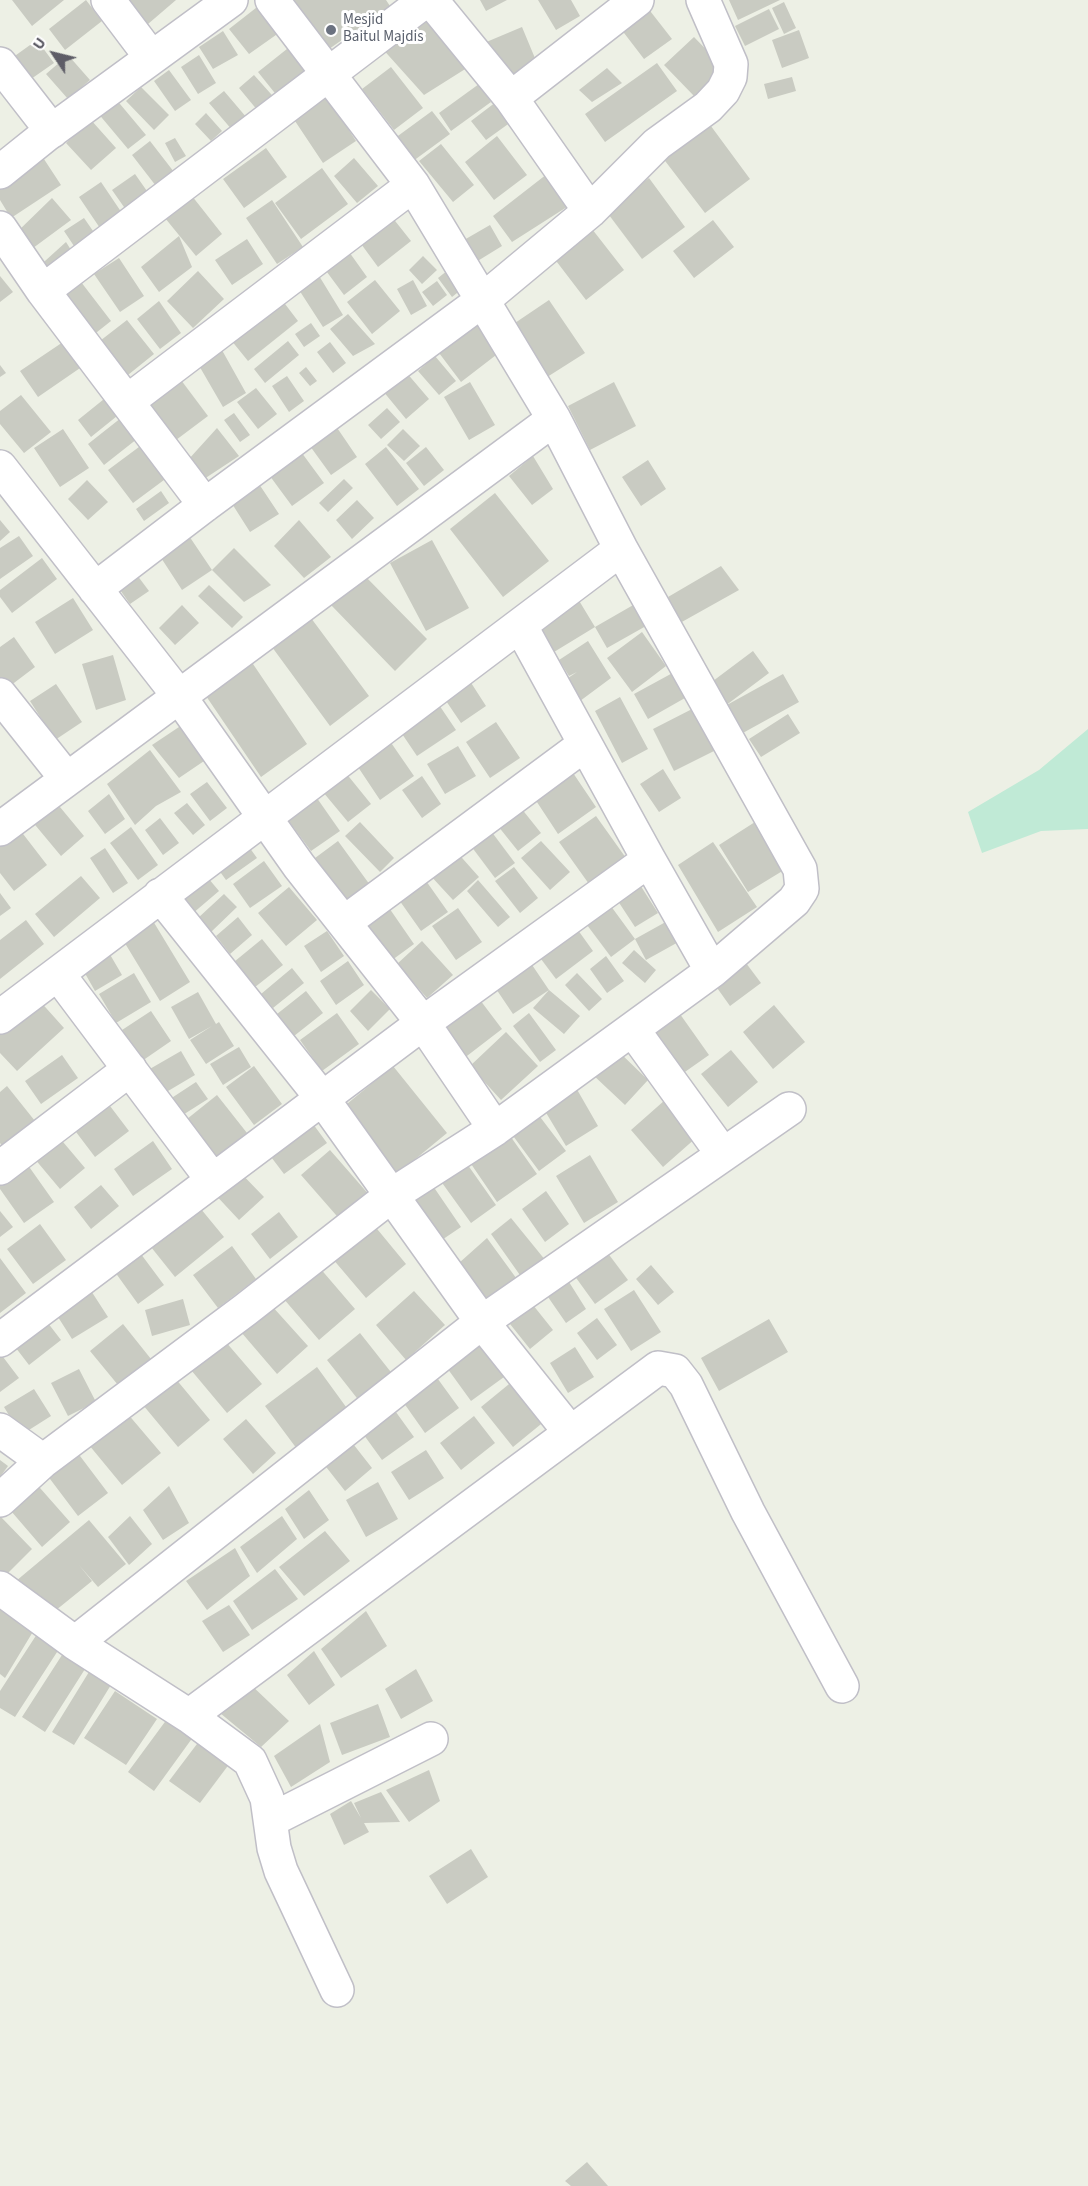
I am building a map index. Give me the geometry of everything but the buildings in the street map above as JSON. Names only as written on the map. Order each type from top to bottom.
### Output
[{"type":"street","points":[[108,0],[151,57]]},
{"type":"street","points":[[0,172],[151,57],[231,0]]},
{"type":"street","points":[[0,1500],[43,1461],[245,1310],[392,1195],[495,1129],[712,971],[794,901],[802,889],[802,878],[621,549],[554,419],[413,184],[272,0]]},
{"type":"street","points":[[43,291],[331,75],[426,0]]},
{"type":"street","points":[[431,0],[511,99],[590,211]]},
{"type":"street","points":[[511,99],[637,0]]},
{"type":"street","points":[[95,589],[483,300],[590,211],[657,144],[708,107],[723,90],[730,77],[731,64],[703,0]]},
{"type":"street","points":[[0,64],[49,133]]},
{"type":"street","points":[[0,139],[49,133]]},
{"type":"street","points":[[128,400],[413,184]]},
{"type":"street","points":[[0,228],[43,291],[128,400],[205,505]]},
{"type":"street","points":[[0,829],[554,419]]},
{"type":"street","points":[[0,467],[179,696],[264,819],[423,1023],[495,1129]]},
{"type":"street","points":[[0,1017],[160,894],[521,627],[621,549]]},
{"type":"street","points":[[521,627],[584,745],[712,971]]},
{"type":"street","points":[[0,695],[66,778]]},
{"type":"street","points":[[345,922],[584,745]]},
{"type":"street","points":[[0,1340],[212,1179],[649,860]]},
{"type":"street","points":[[160,894],[322,1098],[482,1322],[570,1432]]},
{"type":"street","points":[[58,974],[212,1179]]},
{"type":"street","points":[[633,1030],[722,1153]]},
{"type":"street","points":[[0,1168],[130,1069]]},
{"type":"street","points":[[75,1643],[482,1322],[722,1153],[789,1109]]},
{"type":"street","points":[[189,1716],[658,1368],[675,1371],[686,1385],[748,1512],[842,1686]]},
{"type":"street","points":[[0,1430],[43,1461]]},
{"type":"street","points":[[0,1588],[75,1643],[189,1716],[250,1761],[261,1781],[271,1820],[274,1848],[281,1870],[337,1990]]},
{"type":"street","points":[[271,1820],[432,1738]]},
{"type":"green space","points":[[1088,729],[1088,829],[1041,831],[982,853],[968,812],[1039,770]]},
{"type":"place","name":"Mesjid Baitul Majdis","points":[[331,30]]}]
